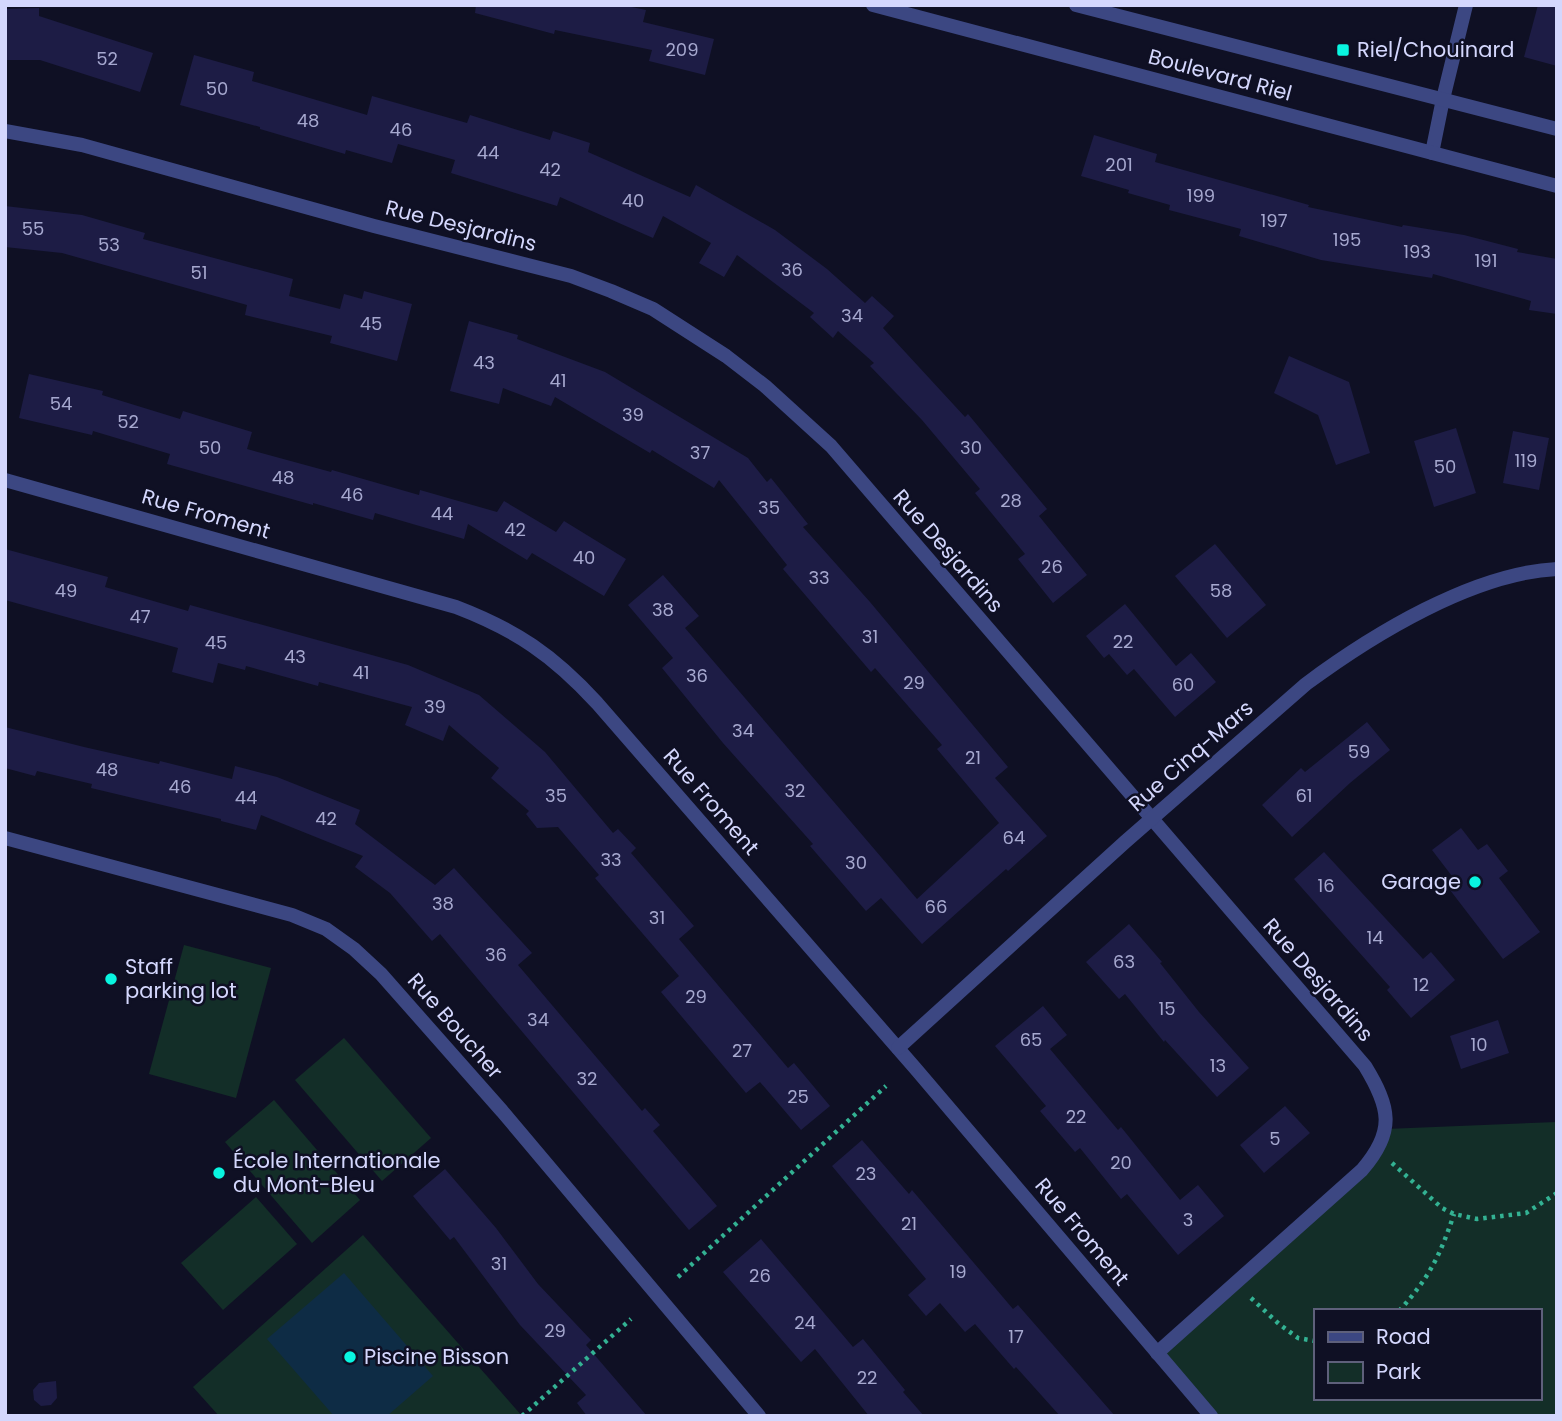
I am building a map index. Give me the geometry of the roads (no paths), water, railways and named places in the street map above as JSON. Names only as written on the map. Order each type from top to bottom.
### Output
[{"type":"street","name":"Boulevard Riel","points":[[873,5],[1557,187]]},
{"type":"street","name":"Boulevard Riel","points":[[1076,5],[1557,129]]},
{"type":"street","points":[[1432,153],[1466,5]]},
{"type":"street","name":"Rue Desjardins","points":[[5,131],[82,145],[374,226],[571,276],[653,309],[736,363],[831,446],[1365,1066],[1385,1105],[1386,1129],[1379,1151],[1362,1170],[1157,1353]]},
{"type":"street","name":"Rue Froment","points":[[5,480],[456,607],[520,636],[575,679],[898,1048],[1211,1416]]},
{"type":"street","name":"Rue Cinq-Mars","points":[[898,1048],[1152,819],[1306,684],[1338,660],[1412,616],[1455,596],[1529,572],[1557,569]]},
{"type":"street","name":"Rue Boucher","points":[[5,838],[292,915],[326,929],[354,949],[381,974],[502,1111],[759,1416]]},
{"type":"water","name":"Piscine Bisson","points":[[344,1273],[433,1376],[387,1416],[334,1416],[267,1339]]},
{"type":"place","name":"Riel/Chouinard","points":[[1343,50]]},
{"type":"place","name":"Garage","points":[[1475,882]]},
{"type":"place","name":"Staff parking lot","points":[[111,979]]},
{"type":"place","name":"École Internationale du Mont-Bleu","points":[[219,1173]]},
{"type":"place","name":"Piscine Bisson","points":[[350,1357]]}]
